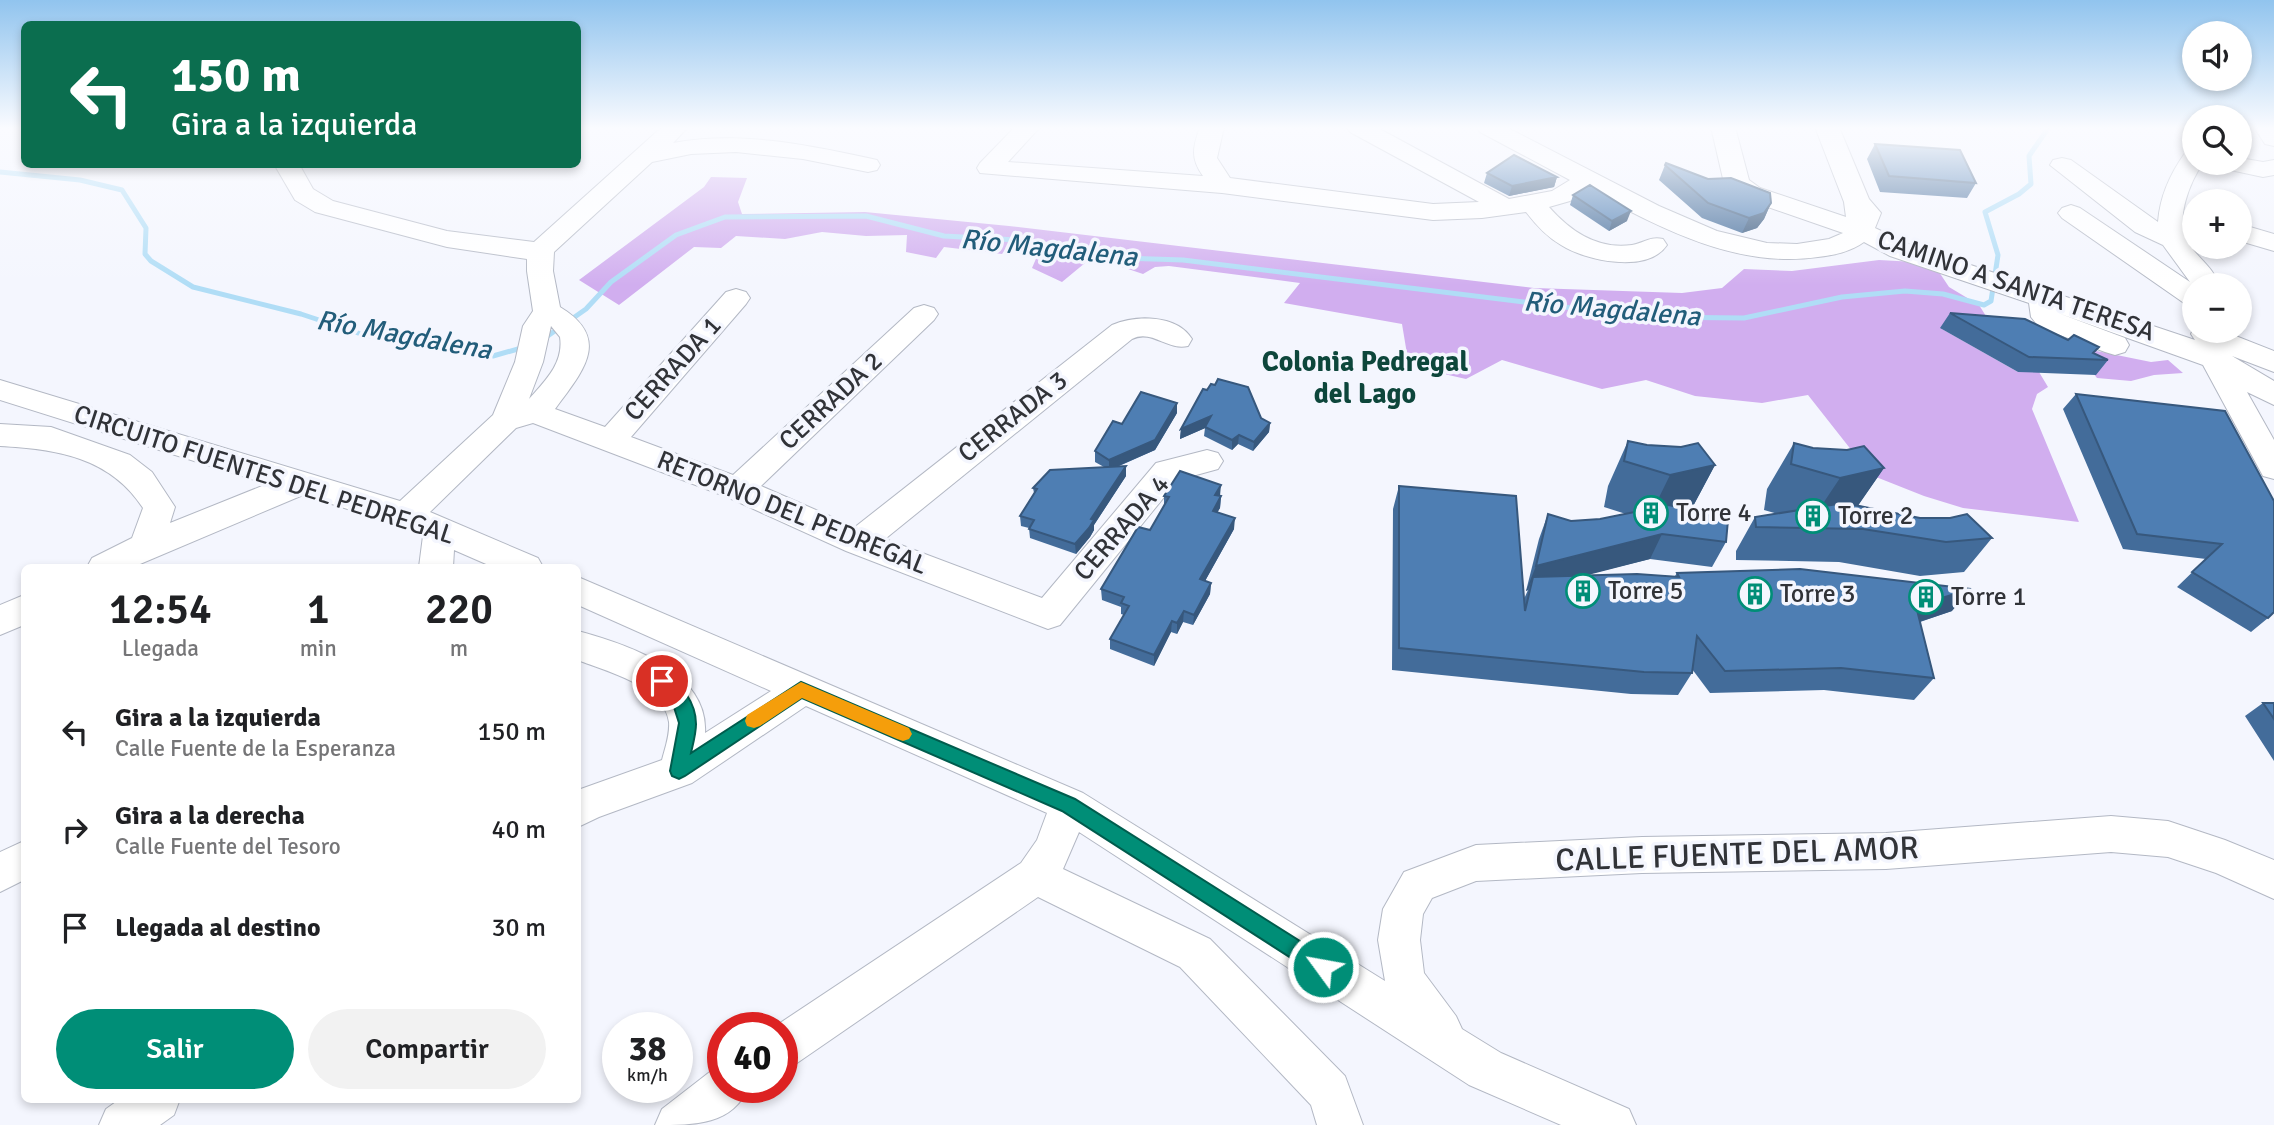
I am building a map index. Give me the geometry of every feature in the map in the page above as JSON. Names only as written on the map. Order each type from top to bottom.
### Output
[{"type":"street","points":[[294,180],[300,191],[314,202],[383,223],[510,251],[541,251]]},
{"type":"street","points":[[521,417],[521,384],[550,319],[540,271],[541,251],[617,180]]},
{"type":"street","points":[[1147,180],[1222,185],[1433,212],[1506,208],[1532,203],[1561,196],[1587,180]]},
{"type":"street","points":[[1218,180],[1222,185]]},
{"type":"street","points":[[1454,180],[1506,208]]},
{"type":"street","points":[[1589,180],[1675,223],[1720,240],[1751,248],[1811,252],[1853,241],[1861,213],[1848,180]]},
{"type":"street","name":"CAMINO A SANTA TERESA","points":[[1736,180],[1742,188],[1771,201],[1861,213],[1899,250],[1927,249],[2033,287],[2182,326]]},
{"type":"street","points":[[2081,180],[2144,226],[2174,240],[2200,273]]},
{"type":"street","points":[[1532,203],[1557,230],[1585,248],[1602,253],[1631,254],[1645,251],[1654,245]]},
{"type":"street","points":[[2071,213],[2182,289]]},
{"type":"street","points":[[2174,240],[2182,218]]},
{"type":"street","points":[[2252,236],[2274,243]]},
{"type":"street","points":[[2033,287],[2045,317],[2061,328],[2127,349],[2189,359],[2255,389]]},
{"type":"street","name":"CERRADA 1","points":[[610,441],[736,298]]},
{"type":"street","name":"CERRADA 2","points":[[738,489],[924,314]]},
{"type":"street","points":[[406,515],[569,373],[577,349],[574,333],[550,319]]},
{"type":"street","name":"CERRADA 3","points":[[858,542],[1133,325],[1148,325],[1178,339]]},
{"type":"street","points":[[2209,343],[2255,389],[2274,468]]},
{"type":"street","name":"CIRCUITO FUENTES DEL PEDREGAL","points":[[0,390],[406,515],[519,564]]},
{"type":"street","name":"RETORNO DEL PEDREGAL","points":[[521,417],[610,441],[738,489],[858,542],[1048,614]]},
{"type":"street","points":[[0,435],[51,438],[119,463],[141,480],[159,506],[145,545]]},
{"type":"street","name":"CERRADA 4","points":[[1048,614],[1167,471],[1207,461]]},
{"type":"street","points":[[110,564],[145,545],[303,482]]},
{"type":"street","points":[[436,564],[440,528]]},
{"type":"street","points":[[581,591],[801,690],[1069,805],[1485,1069],[1612,1125]]},
{"type":"street","points":[[0,621],[21,610]]},
{"type":"street","points":[[581,646],[662,681],[679,697],[688,723],[679,771]]},
{"type":"street","points":[[581,808],[679,771],[801,690]]},
{"type":"street","points":[[798,1037],[1035,876],[1053,850],[1069,805]]},
{"type":"street","name":"CALLE FUENTE DEL AMOR","points":[[1485,1069],[1437,1027],[1416,1000],[1404,977],[1399,940],[1403,909],[1418,885],[1476,863],[1642,855],[1886,851],[2111,834],[2168,839],[2225,858],[2274,880]]},
{"type":"street","points":[[0,873],[21,861]]},
{"type":"street","points":[[1035,876],[1195,953],[1329,1092],[1340,1125]]},
{"type":"street","points":[[122,1125],[152,1103]]},
{"type":"street","points":[[678,1125],[707,1103]]},
{"type":"shaded area","points":[[709,180],[746,180],[738,202],[742,214],[865,212],[1009,226],[1534,288],[1682,293],[1722,288],[1744,269],[1792,271],[1879,260],[1933,263],[1949,287],[1979,305],[1996,332],[1942,329],[2018,372],[2039,372],[2048,387],[2037,394],[2032,409],[2079,522],[1963,508],[1871,475],[1808,395],[1762,403],[1695,396],[1646,380],[1602,389],[1502,360],[1466,379],[1409,366],[1402,324],[1284,303],[1300,283],[1169,266],[1155,267],[1143,274],[1110,263],[1085,263],[1062,282],[1032,268],[1038,254],[1005,250],[1002,254],[944,247],[936,258],[906,252],[907,235],[866,236],[822,232],[785,239],[736,236],[721,248],[694,247],[619,305],[579,280],[704,187]]},
{"type":"shaded area","points":[[2072,346],[2151,362],[2168,360],[2183,373],[2154,375],[2131,381],[2097,378]]},
{"type":"building","points":[[1500,180],[1544,180],[1512,186]]},
{"type":"building","points":[[1681,180],[1735,180],[1770,193],[1771,203],[1764,213],[1749,218],[1708,203]]},
{"type":"building","points":[[1932,180],[1974,180],[1976,183]]},
{"type":"building","points":[[1590,185],[1631,211],[1612,221],[1573,195]]},
{"type":"building","points":[[1950,313],[2025,319],[2068,340],[2074,335],[2099,347],[2093,353],[2108,360],[2029,357]]},
{"type":"building","points":[[1218,379],[1248,387],[1261,418],[1270,423],[1254,442],[1239,435],[1232,440],[1205,427],[1211,416],[1181,429],[1203,389],[1207,390],[1211,384],[1215,385]]},
{"type":"building","points":[[1141,392],[1177,403],[1155,440],[1109,460],[1095,451],[1113,421],[1122,424]]},
{"type":"building","points":[[2076,394],[2225,411],[2274,501],[2274,612],[2268,618],[2192,572],[2222,544],[2137,534]]},
{"type":"building","points":[[1628,441],[1681,447],[1698,443],[1715,465],[1670,475],[1624,461]]},
{"type":"building","points":[[1794,443],[1813,448],[1847,450],[1864,446],[1884,468],[1840,478],[1791,464]]},
{"type":"building","points":[[1126,466],[1091,519],[1094,520],[1089,528],[1075,544],[1029,529],[1034,520],[1020,516],[1037,489],[1033,488],[1050,470]]},
{"type":"building","points":[[1180,471],[1221,485],[1215,495],[1221,496],[1213,511],[1235,518],[1200,579],[1211,583],[1194,615],[1184,611],[1177,623],[1172,621],[1154,655],[1110,639],[1129,606],[1121,603],[1124,597],[1101,589],[1138,527],[1150,530],[1169,497],[1164,496]]},
{"type":"building","points":[[1399,486],[1516,496],[1525,611],[1533,577],[1637,574],[1679,577],[1677,573],[1800,569],[1971,589],[1916,606],[1934,678],[1841,668],[1725,671],[1697,636],[1692,673],[1644,672],[1399,648]]},
{"type":"building","points":[[1844,503],[1920,518],[1950,518],[1967,514],[1992,538],[1946,542],[1863,529],[1756,527],[1755,517]]},
{"type":"building","points":[[1669,505],[1728,520],[1726,542],[1662,534],[1536,566],[1548,514],[1571,521],[1600,519]]},
{"type":"building","points":[[2263,703],[2274,703],[2274,719]]},
{"type":"waterway","name":"Río Magdalena","points":[[75,180],[122,190],[146,228],[145,254],[151,261],[193,287],[301,314],[361,334],[458,353],[493,356],[525,347]]},
{"type":"waterway","name":"Río Magdalena","points":[[542,340],[586,309],[611,282],[676,235],[725,217],[866,216],[944,236],[1017,240],[1122,258],[1183,260],[1646,317],[1744,318],[1842,297],[1905,291],[1943,294],[1984,305],[1991,301],[1998,255],[1985,212],[2019,194],[2031,184],[2031,180]]},
{"type":"slow traffic","points":[[754,721],[801,690],[903,734]]},
{"type":"place","name":"Torre 4","points":[[1651,513]]},
{"type":"place","name":"Torre 2","points":[[1813,516]]},
{"type":"place","name":"Torre 5","points":[[1583,591]]},
{"type":"place","name":"Torre 3","points":[[1755,594]]},
{"type":"place","name":"Torre 1","points":[[1926,597]]},
{"type":"district","name":"Colonia Pedregal del Lago","points":[[1365,378]]},
{"type":"route","points":[[662,681],[679,697],[688,723],[679,771],[801,690],[1069,805],[1323,967]]}]
